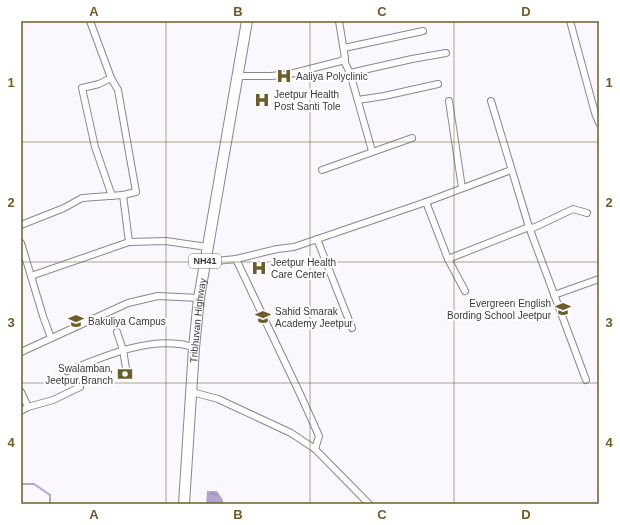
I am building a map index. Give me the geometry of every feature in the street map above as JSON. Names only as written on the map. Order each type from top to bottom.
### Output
[{"type":"highway","name":"Tribhuvan Highway","points":[[184,504],[194,348],[199,298],[204,262],[247,21]]},
{"type":"street","points":[[21,225],[64,208],[82,198],[124,195],[136,192],[118,90],[90,21]]},
{"type":"street","points":[[339,21],[344,48],[345,64],[350,73],[372,151]]},
{"type":"street","points":[[570,21],[599,123]]},
{"type":"street","points":[[344,48],[423,31]]},
{"type":"street","points":[[350,73],[446,53]]},
{"type":"street","points":[[238,76],[271,76],[290,74],[341,61],[345,58]]},
{"type":"street","points":[[112,78],[99,84],[82,88],[95,147],[112,196]]},
{"type":"street","points":[[358,100],[438,84]]},
{"type":"street","points":[[449,101],[462,188]]},
{"type":"street","points":[[491,101],[529,227],[586,380]]},
{"type":"street","points":[[322,170],[412,138]]},
{"type":"street","points":[[204,262],[236,259],[277,249],[294,247],[426,202],[511,170]]},
{"type":"street","points":[[124,195],[129,242]]},
{"type":"street","points":[[426,202],[448,260],[465,291]]},
{"type":"street","points":[[448,260],[529,227],[533,228],[573,209],[587,213]]},
{"type":"street","points":[[317,239],[352,328]]},
{"type":"street","points":[[31,276],[129,242],[166,241],[207,247]]},
{"type":"street","points":[[21,243],[51,338]]},
{"type":"street","points":[[236,259],[319,436],[315,449]]},
{"type":"street","points":[[554,295],[599,279]]},
{"type":"street","points":[[21,352],[128,303],[158,296],[199,298]]},
{"type":"street","points":[[117,332],[123,350],[126,368]]},
{"type":"street","points":[[67,371],[123,350],[158,343],[180,344],[194,348]]},
{"type":"street","points":[[21,410],[53,400],[80,386]]},
{"type":"street","points":[[21,392],[28,407]]},
{"type":"street","points":[[192,392],[218,399],[284,430],[315,449],[369,504]]},
{"type":"water","points":[[207,491],[217,491],[223,500],[223,504],[206,504]]},
{"type":"waterway","points":[[21,484],[34,484],[50,495],[50,504]]},
{"type":"place","name":"Aaliya Polyclinic","points":[[284,76]]},
{"type":"place","name":"Jeetpur Health Post Santi Tole","points":[[262,100]]},
{"type":"place","name":"Jeetpur Health Care Center","points":[[259,268]]},
{"type":"place","name":"Evergreen English Bording School Jeetpur","points":[[563,309]]},
{"type":"place","name":"Sahid Smarak Academy Jeetpur","points":[[263,317]]},
{"type":"place","name":"Bakuliya Campus","points":[[76,321]]},
{"type":"place","name":"Swalamban, Jeetpur Branch","points":[[125,374]]}]
